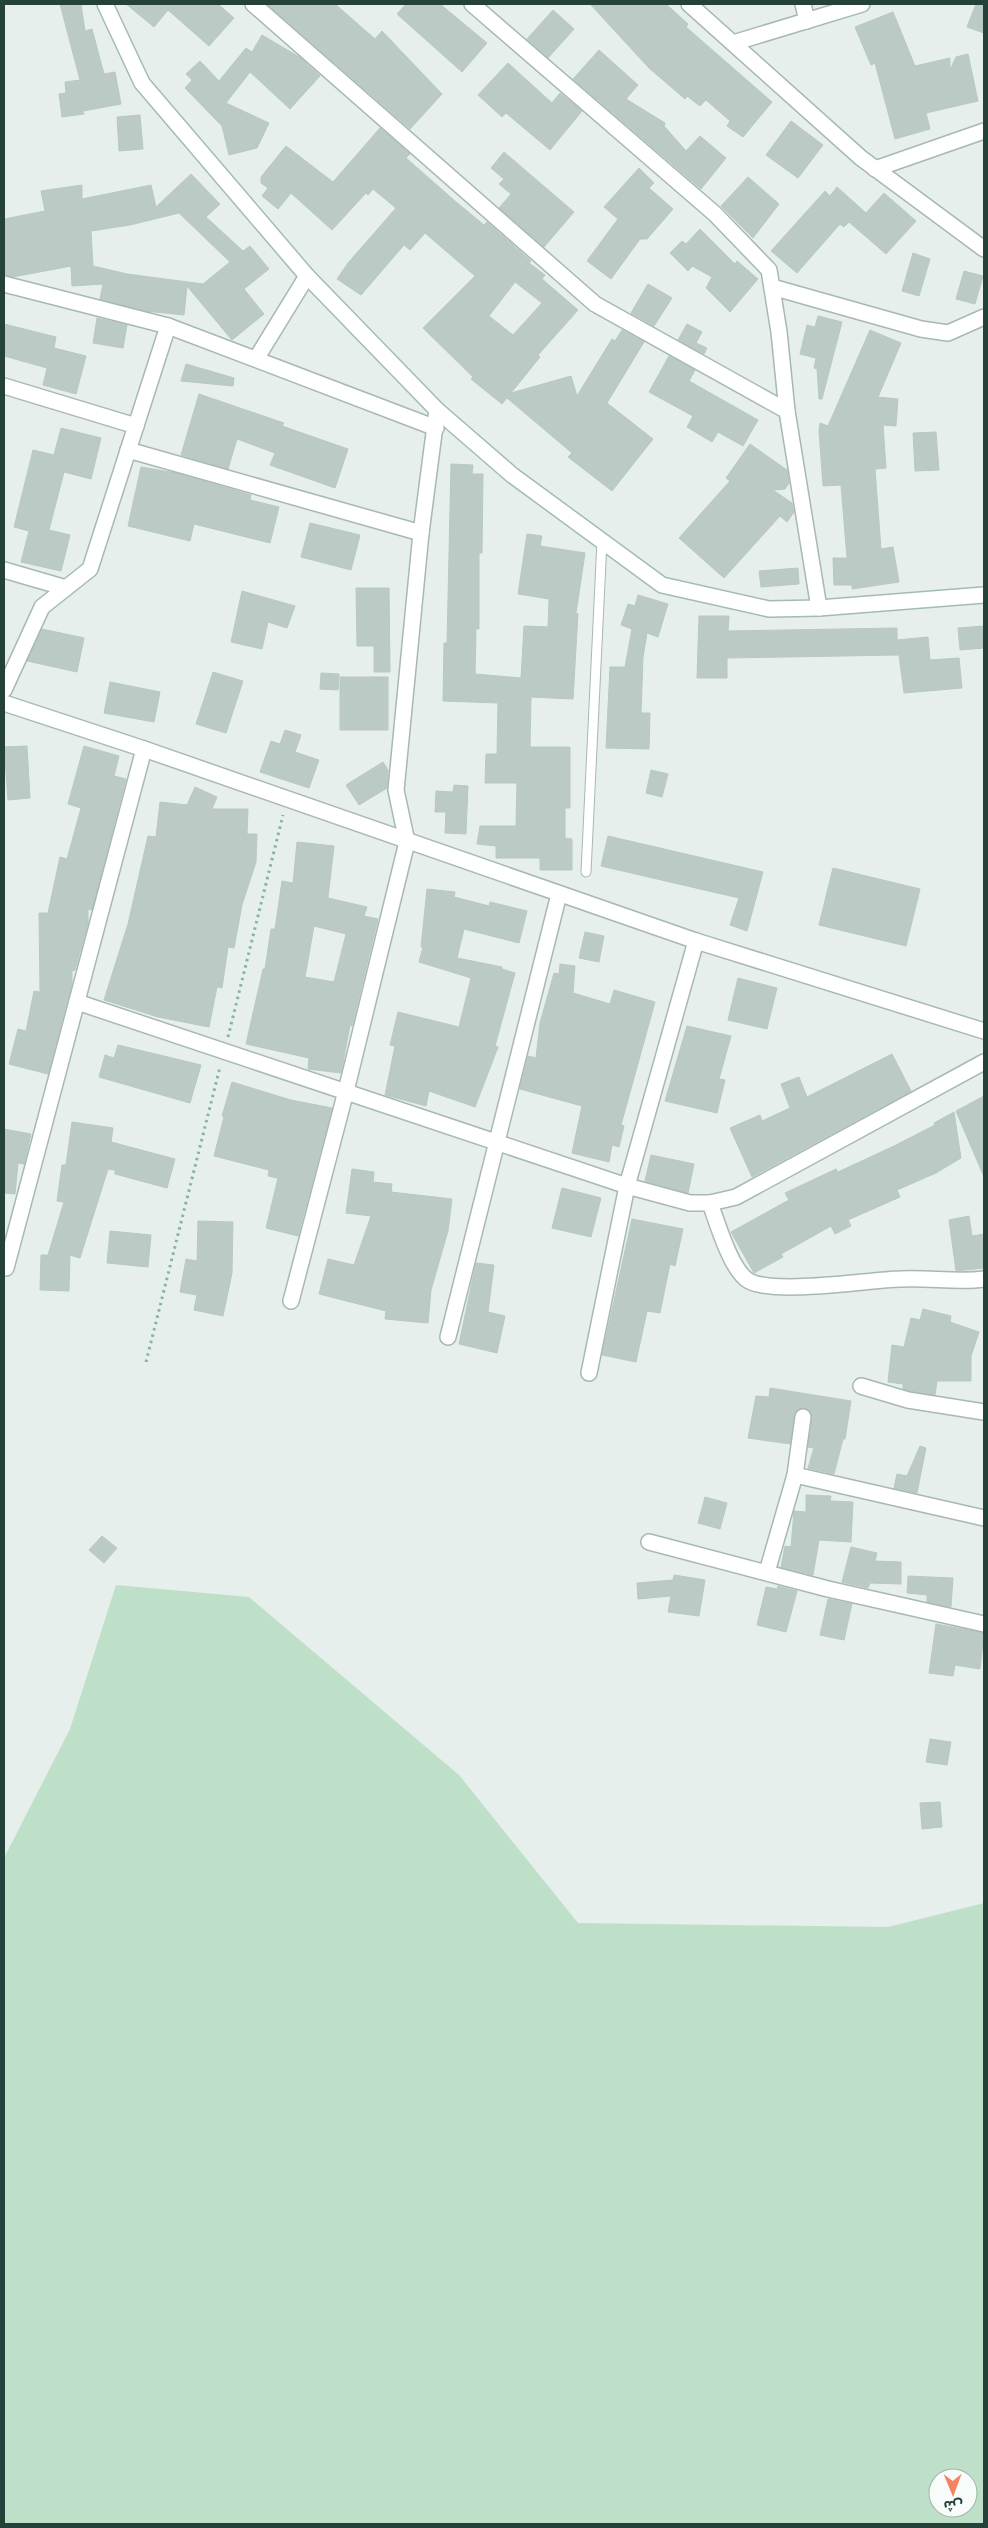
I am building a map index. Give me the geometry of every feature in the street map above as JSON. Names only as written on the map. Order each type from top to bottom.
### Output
[{"type":"street","points":[[105,4],[142,83],[306,276],[437,410],[512,475],[662,585],[769,609],[819,608],[984,595]]},
{"type":"street","points":[[253,4],[595,304],[787,412]]},
{"type":"street","points":[[472,4],[715,214],[769,270],[779,332],[787,412],[819,608]]},
{"type":"street","points":[[690,4],[875,169],[984,249]]},
{"type":"street","points":[[803,4],[807,20]]},
{"type":"street","points":[[733,43],[862,4]]},
{"type":"street","points":[[875,169],[984,131]]},
{"type":"street","points":[[256,359],[306,276]]},
{"type":"street","points":[[4,284],[168,326],[436,428]]},
{"type":"street","points":[[772,287],[922,329],[948,334],[984,317]]},
{"type":"street","points":[[4,690],[42,607],[90,569],[168,326]]},
{"type":"street","points":[[4,386],[136,426]]},
{"type":"street","points":[[291,1300],[346,1091],[407,842],[396,790],[420,533],[437,410]]},
{"type":"street","points":[[128,450],[420,533]]},
{"type":"street","points":[[4,570],[66,588]]},
{"type":"street","points":[[4,704],[144,749],[696,941],[984,1031]]},
{"type":"street","points":[[6,1268],[144,749]]},
{"type":"street","points":[[448,1337],[559,894]]},
{"type":"street","points":[[589,1373],[627,1186],[696,941]]},
{"type":"street","points":[[77,1002],[627,1186],[690,1203],[710,1203],[736,1197],[984,1062]]},
{"type":"street","points":[[710,1203],[722,1238],[740,1275],[750,1282],[773,1286],[837,1285],[900,1279],[969,1281],[984,1279]]},
{"type":"street","points":[[861,1386],[908,1400],[984,1412]]},
{"type":"street","points":[[766,1572],[795,1475],[803,1418]]},
{"type":"street","points":[[795,1475],[984,1518]]},
{"type":"street","points":[[649,1542],[828,1589],[984,1624]]},
{"type":"lane","points":[[586,872],[602,541]]},
{"type":"path","points":[[146,1362],[287,800]]},
{"type":"green space","points":[[116,1585],[249,1597],[459,1775],[578,1923],[888,1927],[984,1903],[984,2524],[4,2524],[4,1858],[70,1729]]},
{"type":"building","points":[[60,4],[81,4],[85,31],[92,29],[104,74],[115,72],[121,104],[83,111],[84,114],[62,117],[59,94],[66,93],[65,82],[80,80]]},
{"type":"building","points":[[126,4],[218,4],[234,18],[209,46],[168,10],[154,27]]},
{"type":"building","points":[[267,4],[335,4],[375,39],[382,31],[442,94],[410,129]]},
{"type":"building","points":[[406,4],[440,4],[487,43],[462,72],[397,14]]},
{"type":"building","points":[[590,4],[666,4],[688,24],[686,27],[772,102],[743,137],[727,126],[730,121],[706,100],[700,106],[687,96],[685,99],[649,68]]},
{"type":"building","points":[[976,4],[984,4],[984,33],[967,27]]},
{"type":"building","points":[[553,10],[574,29],[548,58],[527,39]]},
{"type":"building","points":[[893,12],[915,66],[950,58],[950,70],[956,57],[968,54],[978,101],[926,113],[930,129],[895,139],[875,63],[871,65],[855,27]]},
{"type":"building","points":[[262,35],[301,58],[320,76],[290,109],[250,72],[226,103],[269,123],[257,148],[229,155],[222,126],[185,88],[192,80],[186,74],[200,61],[219,81],[246,48],[252,52]]},
{"type":"building","points":[[599,50],[638,85],[626,99],[665,123],[664,126],[686,151],[700,136],[726,158],[701,189],[573,79]]},
{"type":"building","points":[[508,63],[552,103],[560,93],[582,111],[550,150],[506,113],[502,117],[478,95]]},
{"type":"building","points":[[140,115],[143,149],[119,151],[117,117]]},
{"type":"building","points":[[791,121],[823,145],[798,178],[766,155]]},
{"type":"building","points":[[380,128],[410,154],[406,158],[484,225],[487,222],[531,261],[529,263],[545,275],[542,279],[578,310],[538,355],[540,357],[511,393],[571,376],[577,396],[612,339],[615,341],[622,330],[644,342],[607,403],[653,439],[612,491],[568,457],[572,453],[507,398],[502,404],[471,379],[473,377],[423,328],[475,276],[425,233],[410,250],[404,245],[361,295],[337,279],[348,263],[396,208],[373,189],[368,195],[366,193],[332,230],[291,193],[278,209],[262,196],[268,188],[261,183],[261,177],[286,146],[333,182]],"holes":[[[515,282],[542,303],[513,335],[489,316]]]},
{"type":"building","points":[[504,152],[574,212],[544,247],[499,208],[511,194],[499,184],[504,179],[491,168]]},
{"type":"building","points":[[639,168],[654,183],[649,188],[673,209],[647,239],[640,239],[611,279],[587,261],[618,219],[604,207]]},
{"type":"building","points":[[191,174],[220,204],[206,217],[243,251],[250,246],[269,269],[244,289],[264,314],[232,340],[187,286],[184,315],[145,311],[100,299],[103,284],[72,286],[71,266],[13,277],[4,275],[4,219],[45,211],[41,191],[82,185],[82,199],[151,185],[156,207]],"holes":[[[179,213],[230,262],[203,284],[127,274],[93,266],[91,231],[130,225]]]},
{"type":"building","points":[[748,177],[779,204],[753,238],[721,206]]},
{"type":"building","points":[[837,187],[866,213],[884,193],[916,221],[886,254],[849,222],[844,227],[840,224],[797,273],[771,251],[825,191],[830,196]]},
{"type":"building","points":[[700,229],[735,264],[737,261],[758,279],[730,312],[706,288],[712,277],[692,266],[688,271],[670,253],[682,241],[686,244]]},
{"type":"building","points":[[913,253],[930,259],[919,296],[902,291]]},
{"type":"building","points":[[964,271],[983,276],[975,304],[956,299]]},
{"type":"building","points":[[648,284],[672,298],[654,326],[631,313]]},
{"type":"building","points":[[818,316],[842,322],[822,399],[819,399],[817,369],[814,368],[816,358],[800,354],[807,325],[815,327]]},
{"type":"building","points":[[97,318],[127,325],[123,348],[93,343]]},
{"type":"building","points":[[4,324],[56,337],[54,348],[86,356],[76,394],[43,385],[47,368],[4,356]]},
{"type":"building","points":[[687,324],[702,332],[696,343],[707,348],[704,354],[678,340]]},
{"type":"building","points":[[870,330],[901,343],[878,397],[898,399],[896,426],[883,425],[886,468],[875,469],[881,549],[893,547],[899,582],[852,589],[852,585],[834,585],[833,558],[847,558],[841,485],[823,486],[819,431],[820,423],[828,426]]},
{"type":"building","points":[[669,356],[695,370],[689,381],[758,420],[743,446],[718,432],[712,442],[687,427],[693,416],[649,392]]},
{"type":"building","points":[[186,364],[234,378],[233,386],[181,381]]},
{"type":"building","points":[[199,394],[284,423],[282,426],[348,449],[335,488],[270,465],[275,453],[237,439],[228,469],[181,455]]},
{"type":"building","points":[[61,428],[101,438],[91,479],[64,472],[49,530],[70,535],[61,571],[21,562],[29,531],[14,527],[33,450],[54,455]]},
{"type":"building","points":[[936,432],[939,470],[915,471],[913,433]]},
{"type":"building","points":[[750,444],[787,470],[789,483],[785,489],[773,490],[792,503],[794,512],[787,522],[780,516],[724,578],[679,538],[730,481],[726,478]]},
{"type":"building","points":[[451,464],[473,465],[472,474],[483,474],[482,553],[479,553],[479,629],[476,629],[475,674],[521,678],[524,626],[548,627],[549,599],[518,594],[527,534],[542,536],[540,546],[585,553],[576,613],[578,614],[573,699],[531,697],[530,747],[570,747],[570,808],[565,808],[565,838],[572,839],[572,870],[540,870],[540,858],[496,858],[496,846],[477,844],[480,826],[516,826],[517,783],[485,783],[486,754],[497,754],[498,703],[443,701],[444,643],[447,643]]},
{"type":"building","points":[[141,467],[176,473],[251,495],[250,500],[279,507],[270,543],[194,524],[190,541],[128,526]]},
{"type":"building","points":[[310,523],[360,535],[351,570],[301,557]]},
{"type":"building","points":[[798,568],[799,584],[761,587],[759,571]]},
{"type":"building","points":[[356,588],[389,588],[390,672],[374,672],[374,646],[357,646]]},
{"type":"building","points":[[242,591],[295,606],[287,628],[268,622],[262,649],[231,642]]},
{"type":"building","points":[[638,595],[668,604],[658,637],[647,633],[643,657],[641,713],[650,713],[649,749],[606,748],[610,667],[625,667],[632,629],[621,625],[628,604],[635,606]]},
{"type":"building","points":[[699,616],[729,616],[728,631],[897,628],[897,640],[928,637],[930,660],[959,658],[962,688],[904,693],[899,655],[727,658],[727,678],[697,678]]},
{"type":"building","points":[[984,626],[984,648],[960,650],[958,628]]},
{"type":"building","points":[[42,629],[84,638],[77,672],[27,661]]},
{"type":"building","points":[[213,672],[243,681],[226,733],[196,724]]},
{"type":"building","points":[[321,673],[339,674],[338,690],[320,689]]},
{"type":"building","points":[[340,677],[388,677],[388,730],[340,730]]},
{"type":"building","points":[[110,682],[160,692],[154,722],[104,713]]},
{"type":"building","points":[[285,730],[301,735],[295,752],[319,760],[309,788],[260,772],[271,741],[280,744]]},
{"type":"building","points":[[27,746],[30,798],[8,800],[4,747]]},
{"type":"building","points":[[84,746],[119,756],[114,776],[126,779],[92,910],[88,909],[88,923],[75,970],[72,971],[72,983],[48,1074],[9,1064],[18,1029],[26,1031],[34,991],[40,992],[39,913],[48,913],[60,857],[67,859],[81,808],[68,804]]},
{"type":"building","points":[[383,762],[388,770],[387,788],[359,805],[346,785]]},
{"type":"building","points":[[651,770],[668,774],[662,797],[646,793]]},
{"type":"building","points":[[454,785],[468,786],[466,834],[445,833],[446,812],[435,812],[436,791],[453,792]]},
{"type":"building","points":[[195,787],[217,797],[212,809],[248,809],[247,834],[257,834],[256,862],[242,905],[234,948],[228,947],[222,988],[217,987],[209,1027],[158,1017],[104,1000],[128,924],[148,836],[156,837],[160,802],[187,805]]},
{"type":"building","points":[[608,836],[763,872],[747,931],[730,925],[739,898],[601,866]]},
{"type":"building","points":[[297,842],[334,846],[328,898],[367,907],[364,916],[378,919],[352,1026],[350,1025],[341,1073],[308,1069],[309,1058],[246,1044],[263,969],[265,969],[271,929],[275,929],[282,881],[293,883]],"holes":[[[314,926],[346,934],[334,982],[305,977]]]},
{"type":"building","points":[[833,868],[920,889],[906,946],[819,925]]},
{"type":"building","points":[[427,889],[455,892],[454,897],[489,906],[490,902],[527,911],[519,943],[464,929],[457,958],[502,967],[502,969],[515,973],[495,1046],[498,1047],[475,1107],[429,1091],[426,1106],[385,1095],[395,1046],[390,1045],[398,1012],[459,1027],[471,978],[419,962],[423,947],[421,947]]},
{"type":"building","points":[[585,932],[604,936],[599,962],[579,958]]},
{"type":"building","points":[[560,964],[575,966],[573,993],[610,1004],[614,990],[655,1002],[621,1125],[624,1126],[619,1147],[612,1145],[609,1162],[572,1153],[582,1106],[520,1089],[528,1056],[536,1058],[540,1023],[554,973],[559,974]]},
{"type":"building","points":[[738,978],[777,988],[767,1029],[728,1020]]},
{"type":"building","points":[[687,1026],[731,1036],[719,1079],[725,1080],[717,1113],[665,1101]]},
{"type":"building","points":[[118,1045],[201,1065],[190,1103],[99,1077],[105,1055],[114,1058]]},
{"type":"building","points":[[892,1054],[911,1091],[752,1177],[730,1128],[760,1115],[762,1121],[790,1108],[781,1084],[799,1077],[807,1097]]},
{"type":"building","points":[[232,1082],[291,1100],[332,1108],[298,1236],[266,1228],[278,1178],[268,1176],[269,1170],[214,1156],[224,1117],[222,1116]]},
{"type":"building","points":[[984,1096],[984,1177],[956,1111]]},
{"type":"building","points":[[954,1112],[961,1158],[936,1173],[897,1190],[900,1197],[848,1220],[851,1226],[835,1234],[831,1226],[781,1254],[783,1257],[754,1273],[731,1232],[789,1200],[785,1193],[836,1169],[838,1172],[894,1146],[935,1125],[934,1123]]},
{"type":"building","points":[[72,1122],[113,1128],[111,1142],[175,1159],[167,1188],[115,1174],[115,1170],[108,1169],[80,1258],[70,1255],[69,1291],[40,1290],[41,1255],[48,1255],[64,1202],[57,1201],[62,1165],[66,1165]]},
{"type":"building","points":[[4,1129],[31,1134],[24,1164],[18,1163],[15,1194],[4,1193]]},
{"type":"building","points":[[651,1155],[694,1164],[688,1193],[645,1181]]},
{"type":"building","points":[[352,1169],[374,1172],[373,1182],[392,1184],[391,1192],[452,1199],[448,1231],[431,1290],[428,1323],[385,1319],[386,1311],[319,1294],[328,1259],[354,1265],[371,1216],[346,1213]]},
{"type":"building","points":[[562,1188],[601,1198],[591,1237],[552,1228]]},
{"type":"building","points":[[969,1216],[972,1236],[984,1234],[984,1268],[956,1271],[949,1220]]},
{"type":"building","points":[[632,1219],[683,1229],[675,1266],[670,1264],[660,1313],[647,1311],[636,1362],[602,1355]]},
{"type":"building","points":[[198,1221],[233,1222],[232,1273],[223,1316],[194,1310],[197,1295],[180,1292],[186,1259],[197,1261]]},
{"type":"building","points":[[110,1231],[151,1235],[148,1267],[107,1263]]},
{"type":"building","points":[[476,1263],[494,1265],[488,1312],[505,1316],[497,1353],[459,1344]]},
{"type":"building","points":[[923,1309],[951,1316],[950,1322],[979,1332],[971,1356],[971,1381],[937,1381],[935,1395],[910,1391],[903,1389],[903,1384],[888,1382],[892,1345],[904,1347],[911,1318],[920,1320]]},
{"type":"building","points":[[770,1388],[851,1401],[845,1439],[843,1439],[834,1474],[808,1468],[814,1448],[808,1447],[812,1418],[809,1410],[805,1408],[799,1409],[794,1415],[790,1444],[748,1438],[756,1396],[769,1397]]},
{"type":"building","points":[[920,1446],[926,1448],[917,1493],[894,1488],[897,1474],[907,1476]]},
{"type":"building","points":[[806,1495],[831,1496],[830,1501],[853,1502],[851,1542],[819,1540],[813,1575],[781,1567],[785,1546],[791,1547],[794,1511],[806,1512]]},
{"type":"building","points":[[705,1497],[727,1503],[720,1529],[698,1523]]},
{"type":"building","points":[[102,1536],[117,1548],[104,1563],[89,1550]]},
{"type":"building","points":[[851,1547],[877,1553],[875,1561],[901,1562],[901,1584],[870,1583],[868,1588],[842,1582]]},
{"type":"building","points":[[674,1575],[705,1580],[699,1616],[668,1612],[671,1596],[638,1599],[637,1583],[673,1580]]},
{"type":"building","points":[[908,1576],[953,1578],[951,1607],[927,1602],[927,1595],[907,1593]]},
{"type":"building","points":[[778,1586],[797,1591],[786,1632],[757,1625],[766,1587],[777,1589]]},
{"type":"building","points":[[828,1599],[852,1604],[844,1640],[820,1635]]},
{"type":"building","points":[[936,1624],[984,1633],[980,1669],[955,1665],[953,1676],[929,1673]]},
{"type":"building","points":[[930,1739],[951,1742],[947,1765],[926,1762]]},
{"type":"building","points":[[940,1802],[942,1827],[922,1829],[920,1803]]}]
